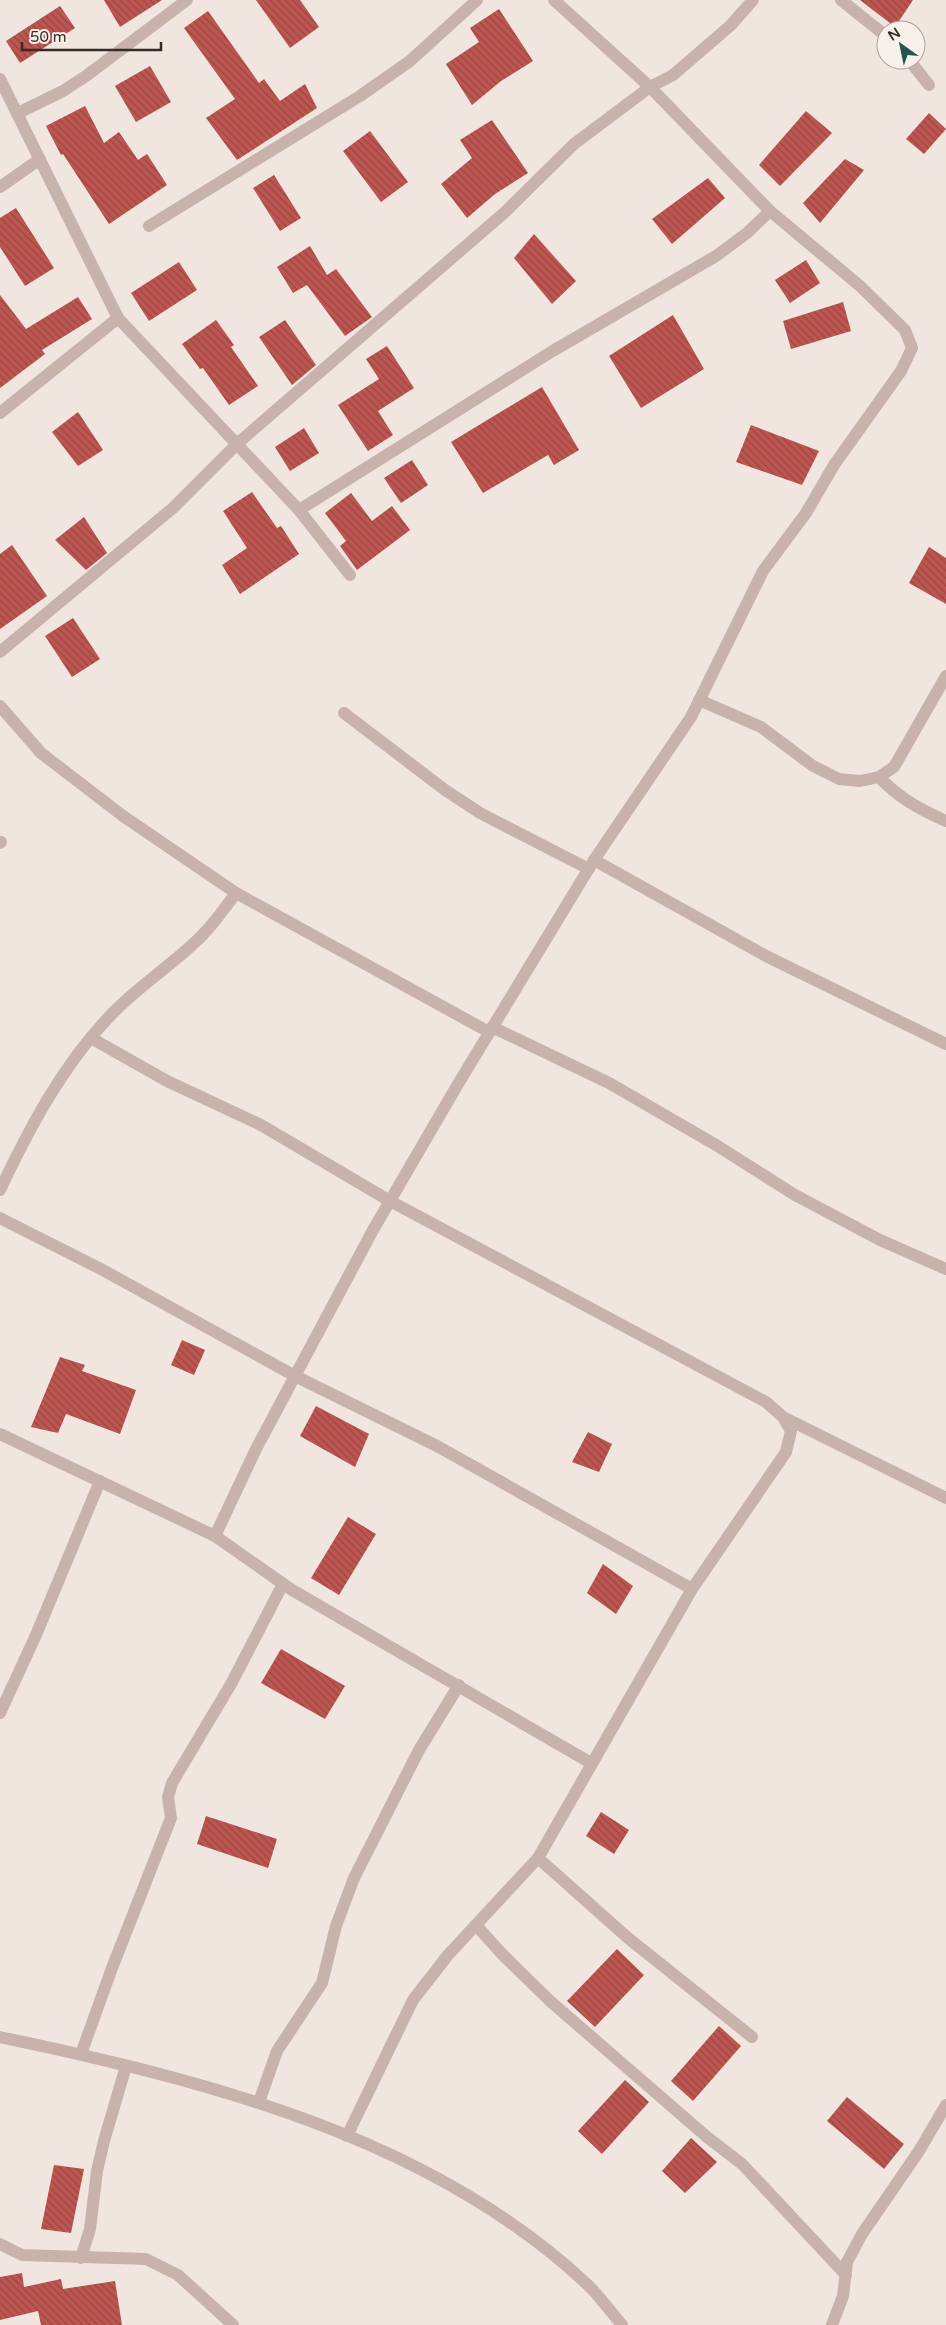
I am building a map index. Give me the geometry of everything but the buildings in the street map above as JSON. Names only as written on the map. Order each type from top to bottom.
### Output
[{"type":"street","points":[[18,113],[63,91],[86,76],[186,0]]},
{"type":"street","points":[[149,226],[360,96],[410,61],[477,0]]},
{"type":"street","points":[[216,1536],[256,1449],[390,1201],[491,1029],[592,864],[667,755],[699,700],[762,571],[806,513],[834,465],[901,371],[912,348],[905,330],[860,286],[770,211],[650,87],[554,0]]},
{"type":"street","points":[[0,652],[173,508],[238,443],[504,213],[574,144],[650,87],[673,75],[731,25],[753,0]]},
{"type":"street","points":[[841,0],[876,28]]},
{"type":"street","points":[[917,70],[929,85]]},
{"type":"street","points":[[0,79],[118,318],[238,443],[299,510],[350,575]]},
{"type":"street","points":[[0,187],[40,159]]},
{"type":"street","points":[[299,510],[552,352],[716,256],[747,233],[770,211]]},
{"type":"street","points":[[0,413],[118,318]]},
{"type":"street","points":[[699,700],[761,727],[813,766],[839,779],[860,781],[878,777],[894,767],[946,676]]},
{"type":"street","points":[[0,706],[41,753],[123,816],[236,893],[491,1029],[609,1083],[716,1145],[796,1195],[872,1236],[946,1269]]},
{"type":"street","points":[[344,712],[445,790],[480,813],[592,864],[768,957],[946,1044]]},
{"type":"street","points":[[878,777],[897,796],[918,809],[946,821]]},
{"type":"street","points":[[0,1190],[20,1148],[48,1101],[91,1038],[140,987],[192,946],[212,926],[236,893]]},
{"type":"street","points":[[91,1038],[167,1081],[261,1125],[390,1201],[766,1402],[784,1417],[946,1498]]},
{"type":"street","points":[[0,1218],[101,1269],[295,1376],[437,1446],[692,1589]]},
{"type":"street","points":[[347,2136],[413,2000],[448,1955],[538,1858],[692,1589],[786,1452],[791,1431],[784,1417]]},
{"type":"street","points":[[0,1434],[216,1536],[283,1584],[591,1763]]},
{"type":"street","points":[[0,1713],[36,1635],[100,1481]]},
{"type":"street","points":[[81,2054],[112,1968],[171,1818],[168,1796],[172,1783],[231,1684],[283,1584]]},
{"type":"street","points":[[260,2102],[277,2051],[322,1983],[336,1926],[354,1878],[419,1750],[459,1685]]},
{"type":"street","points":[[538,1858],[628,1938],[752,2037]]},
{"type":"street","points":[[476,1924],[502,1954],[550,2000],[707,2137],[742,2164],[846,2275]]},
{"type":"street","points":[[0,2037],[81,2054],[260,2102],[347,2136],[432,2173],[511,2222],[588,2286],[622,2325]]},
{"type":"street","points":[[81,2258],[90,2229],[97,2172],[104,2141],[126,2066]]},
{"type":"street","points":[[832,2325],[842,2296],[848,2262],[862,2234],[919,2151],[946,2105]]},
{"type":"street","points":[[0,2244],[22,2255],[146,2259],[178,2275],[233,2325]]}]
